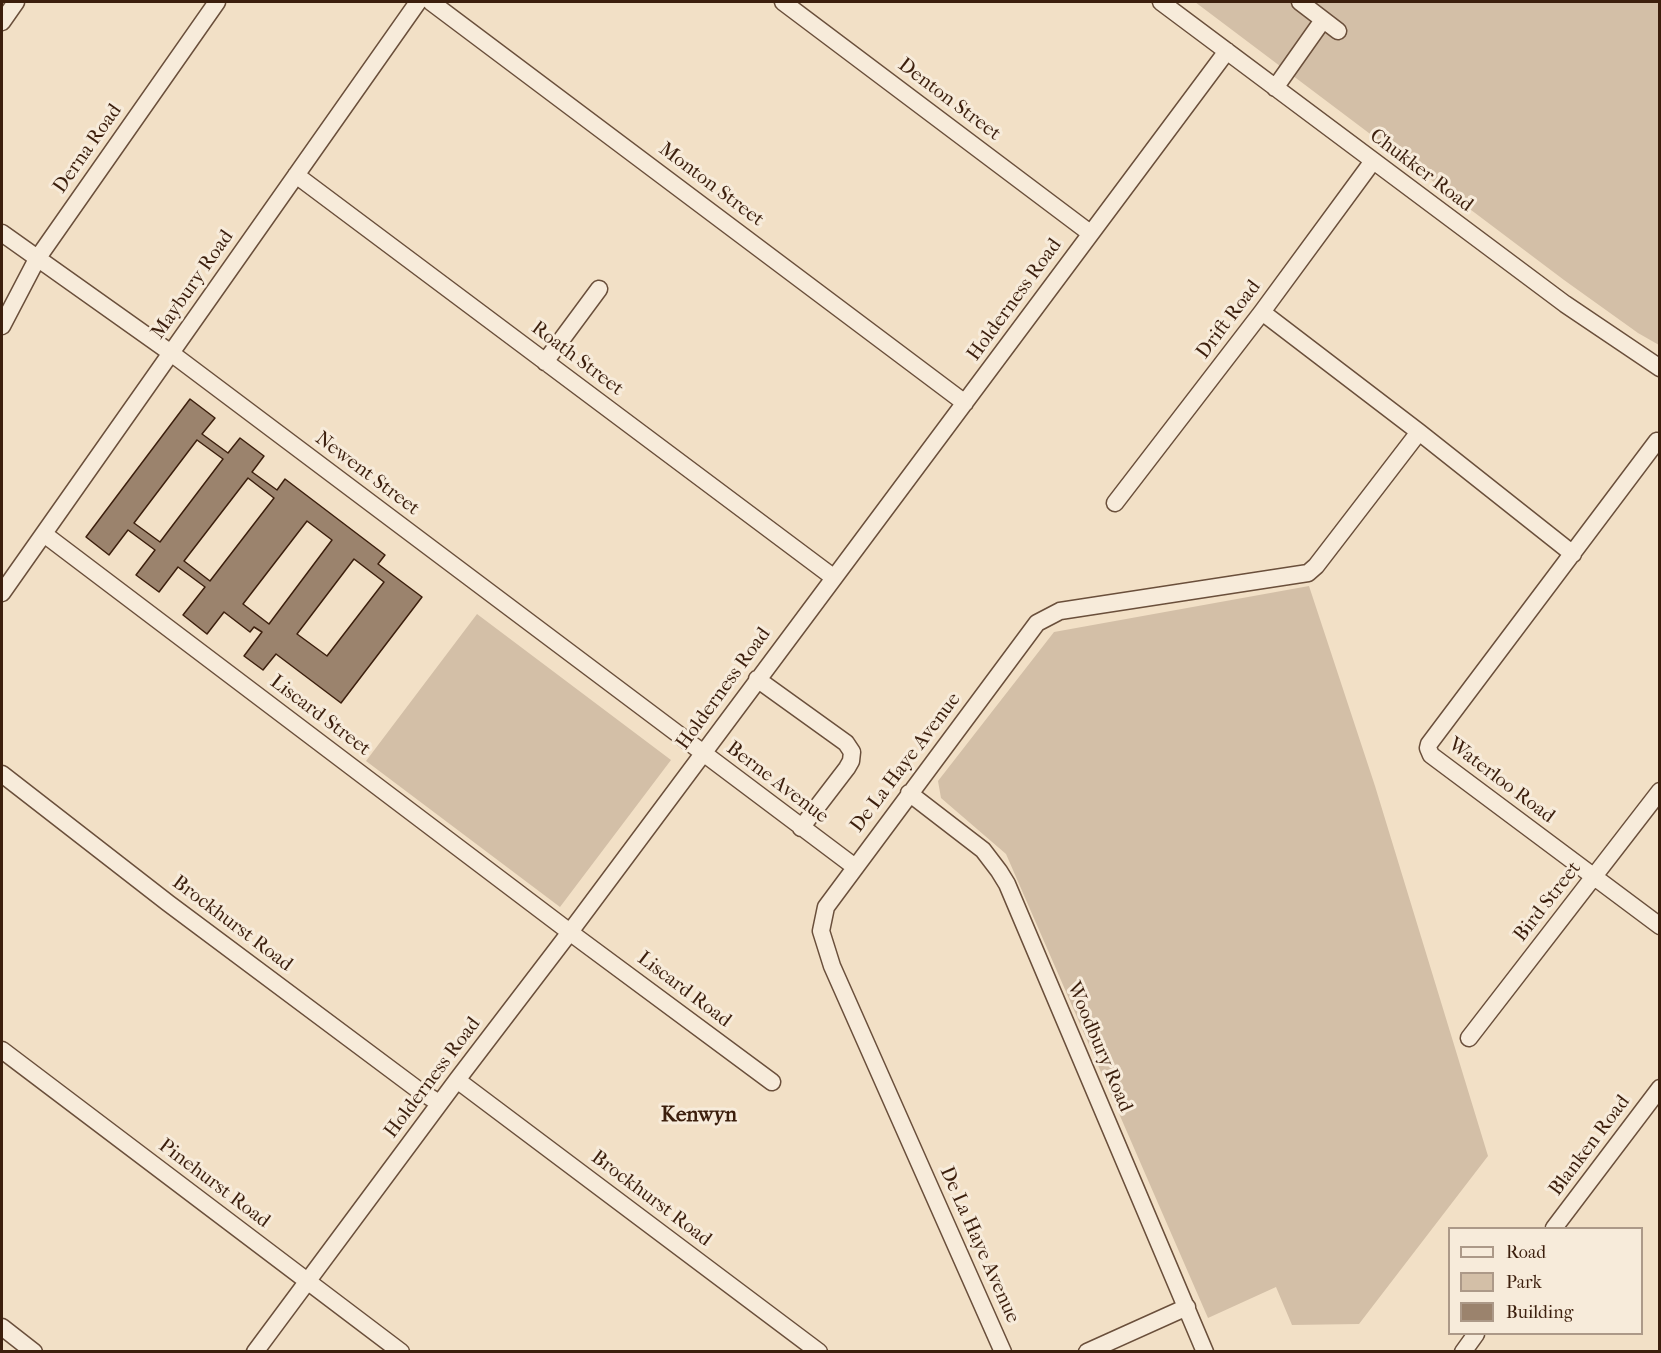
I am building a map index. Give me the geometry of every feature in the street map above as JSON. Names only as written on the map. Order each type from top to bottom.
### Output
[{"type":"street","points":[[2,22],[16,2]]},
{"type":"street","name":"Derna Road","points":[[2,326],[37,259],[217,2]]},
{"type":"street","name":"Maybury Road","points":[[2,593],[418,2]]},
{"type":"street","name":"Monton Street","points":[[431,2],[965,403]]},
{"type":"street","name":"Denton Street","points":[[783,2],[1090,232]]},
{"type":"street","name":"Chukker Road","points":[[1161,2],[1565,304],[1659,368]]},
{"type":"street","points":[[1300,2],[1338,31]]},
{"type":"street","points":[[1275,87],[1323,20]]},
{"type":"street","name":"Holderness Road","points":[[255,1352],[1227,51]]},
{"type":"street","name":"Drift Road","points":[[1115,503],[1262,312],[1372,161]]},
{"type":"street","name":"Roath Street","points":[[296,175],[833,577]]},
{"type":"street","name":"Newent Street","points":[[2,233],[171,353],[703,753]]},
{"type":"street","points":[[545,362],[599,289]]},
{"type":"street","points":[[1262,312],[1573,554]]},
{"type":"street","name":"De La Haye Avenue","points":[[1003,1352],[824,946],[821,931],[826,907],[909,793],[1043,618],[1060,611],[1308,573],[1316,566],[1419,432]]},
{"type":"street","name":"Waterloo Road","points":[[1657,441],[1428,748],[1431,755],[1659,926]]},
{"type":"street","name":"Liscard Street","points":[[44,534],[570,932]]},
{"type":"street","points":[[757,679],[846,743],[852,752],[847,768],[801,828]]},
{"type":"street","name":"Berne Avenue","points":[[703,753],[855,867]]},
{"type":"street","name":"Brockhurst Road","points":[[2,774],[187,917],[417,1089],[439,1103]]},
{"type":"street","name":"Bird Street","points":[[1469,1038],[1659,791]]},
{"type":"street","name":"Woodbury Road","points":[[909,793],[983,850],[996,866],[1006,884],[1205,1352]]},
{"type":"street","name":"Liscard Road","points":[[570,932],[772,1082]]},
{"type":"street","name":"Pinehurst Road","points":[[2,1050],[401,1352]]},
{"type":"street","name":"Brockhurst Road","points":[[457,1080],[819,1352]]},
{"type":"street","name":"Blanken Road","points":[[1555,1227],[1659,1088]]},
{"type":"street","points":[[1087,1352],[1187,1307]]},
{"type":"street","points":[[2,1327],[34,1352]]},
{"type":"street","points":[[1462,1352],[1475,1335]]},
{"type":"green space","points":[[1195,2],[1659,2],[1659,345],[1638,333],[1564,280]]},
{"type":"green space","points":[[1309,586],[1375,786],[1488,1156],[1359,1324],[1292,1325],[1276,1287],[1208,1318],[1006,854],[941,798],[938,781],[1054,632]]},
{"type":"green space","points":[[477,614],[671,760],[560,907],[366,761]]},
{"type":"building","points":[[190,399],[215,418],[202,434],[228,453],[240,438],[264,456],[252,472],[277,490],[285,479],[385,555],[378,564],[422,597],[341,703],[276,654],[263,670],[244,656],[262,632],[254,627],[250,632],[224,612],[207,634],[183,615],[205,587],[178,567],[159,592],[136,575],[155,550],[128,530],[109,555],[86,537]],"holes":[[[197,440],[223,459],[160,542],[134,523]],[[248,478],[274,498],[210,581],[184,561]],[[307,521],[332,540],[269,624],[243,604]],[[354,559],[384,582],[327,656],[297,634]]]},
{"type":"district","name":"Kenwyn","points":[[699,1116]]}]
